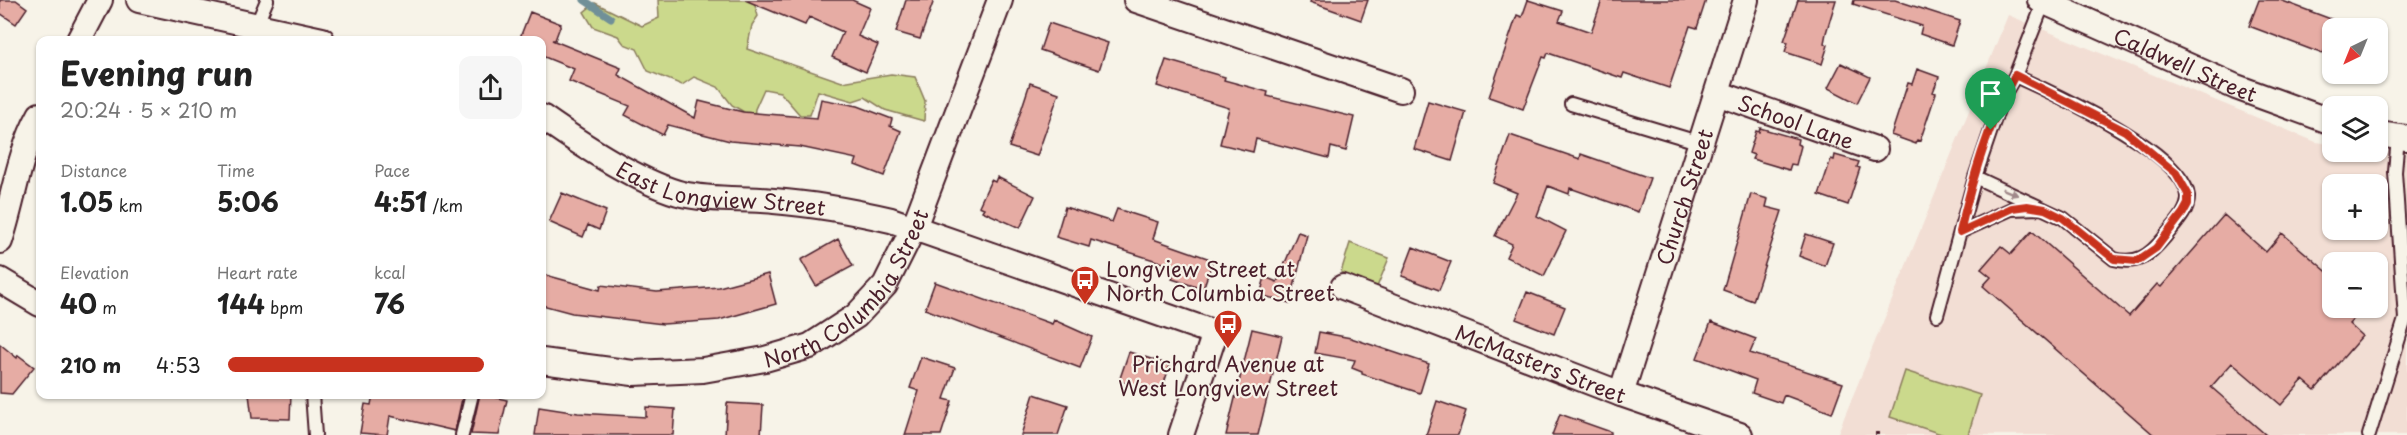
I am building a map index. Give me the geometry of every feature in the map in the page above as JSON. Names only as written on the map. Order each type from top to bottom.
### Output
[{"type":"street","points":[[81,36],[100,0]]},
{"type":"street","points":[[139,0],[303,36]]},
{"type":"street","points":[[1136,0],[1401,90]]},
{"type":"street","name":"Church Street","points":[[1622,394],[1746,0]]},
{"type":"street","name":"North Columbia Street","points":[[546,362],[633,373],[703,370],[765,358],[810,346],[856,316],[885,285],[914,227],[996,1]]},
{"type":"street","name":"Caldwell Street","points":[[2042,1],[2236,87],[2322,118]]},
{"type":"street","name":"School Lane","points":[[1717,93],[1875,150]]},
{"type":"street","name":"East Longview Street","points":[[546,120],[574,140],[629,171],[681,194],[726,200],[771,200],[844,209],[914,227],[1215,333],[1181,435]]},
{"type":"street","points":[[0,241],[15,177],[36,122]]},
{"type":"street","points":[[0,280],[36,302]]},
{"type":"street","name":"McMasters Street","points":[[1343,287],[1622,394],[1740,435]]},
{"type":"lane","points":[[256,26],[267,0]]},
{"type":"lane","points":[[1937,315],[1975,177],[2002,98],[2015,75],[2042,1]]},
{"type":"lane","points":[[1975,177],[2063,218],[2114,259],[2137,261],[2156,248],[2188,204],[2188,194],[2176,173],[2125,131],[2015,75]]},
{"type":"lane","points":[[1572,104],[1701,143]]},
{"type":"lane","points":[[2368,435],[2405,320],[2394,136]]},
{"type":"lane","points":[[1960,232],[2012,208],[2027,206],[2045,209]]},
{"type":"lane","points":[[312,399],[315,435]]},
{"type":"lane","points":[[462,435],[471,399]]},
{"type":"shaded area","points":[[2008,15],[2322,143],[2322,162],[2388,162],[2388,150],[2407,152],[2407,435],[1837,435]]},
{"type":"green space","points":[[658,0],[749,0],[754,2],[758,16],[752,25],[747,49],[842,82],[891,74],[915,77],[925,101],[924,121],[885,110],[865,97],[853,101],[818,91],[810,115],[800,115],[780,92],[764,89],[755,109],[753,125],[743,122],[744,112],[732,105],[718,87],[694,77],[682,85],[648,71],[637,49],[624,44],[618,36],[593,27],[584,12],[595,3],[642,26],[659,18]]},
{"type":"green space","points":[[1350,243],[1389,258],[1377,287],[1341,272]]},
{"type":"green space","points":[[1905,371],[1980,395],[1968,435],[1944,435],[1890,417]]},
{"type":"building","points":[[0,0],[16,0],[27,8],[16,24],[0,13]]},
{"type":"building","points":[[745,0],[852,0],[870,8],[858,36],[878,45],[866,72],[832,57],[843,32],[809,17],[805,25]]},
{"type":"building","points":[[906,0],[934,0],[920,39],[896,32]]},
{"type":"building","points":[[1311,0],[1368,0],[1361,20],[1310,2]]},
{"type":"building","points":[[1528,0],[1563,11],[1559,21],[1591,32],[1602,0],[1706,0],[1697,28],[1690,26],[1669,88],[1624,73],[1622,78],[1548,53],[1546,58],[1543,57],[1523,109],[1489,97],[1517,15],[1522,17]]},
{"type":"building","points":[[1798,0],[1836,0],[1826,33],[1824,43],[1828,45],[1822,64],[1785,52],[1788,42],[1784,41]]},
{"type":"building","points":[[1854,0],[1895,0],[1960,21],[1952,45],[1920,34],[1922,26],[1853,4]]},
{"type":"building","points":[[2259,0],[2280,0],[2328,18],[2322,18],[2322,54],[2249,26]]},
{"type":"building","points":[[530,12],[561,24],[555,40],[552,40],[621,68],[618,75],[695,118],[699,101],[743,112],[817,118],[821,99],[858,106],[892,119],[890,126],[901,131],[884,176],[855,165],[857,159],[800,147],[730,141],[668,125],[663,135],[625,115],[630,106],[569,81],[574,69],[546,58],[546,36],[521,36]]},
{"type":"building","points":[[1049,23],[1108,43],[1099,70],[1040,50]]},
{"type":"building","points":[[1166,60],[1268,92],[1267,96],[1354,117],[1346,151],[1331,147],[1329,158],[1256,139],[1253,152],[1220,144],[1229,108],[1157,86]]},
{"type":"building","points":[[1841,63],[1870,77],[1857,103],[1828,88]]},
{"type":"building","points":[[1917,69],[1939,77],[1920,141],[1917,140],[1916,144],[1891,135],[1908,83],[1912,84]]},
{"type":"building","points":[[1030,83],[1059,93],[1037,156],[1009,147]]},
{"type":"building","points":[[1428,101],[1466,112],[1452,161],[1414,149]]},
{"type":"building","points":[[1760,128],[1798,139],[1797,144],[1801,146],[1796,165],[1791,164],[1789,170],[1752,159],[1754,155],[1749,153],[1756,131],[1759,132]]},
{"type":"building","points":[[1510,135],[1580,159],[1581,154],[1650,178],[1638,212],[1570,188],[1569,194],[1548,186],[1537,216],[1566,231],[1544,276],[1506,257],[1512,244],[1495,236],[1517,193],[1493,183]]},
{"type":"building","points":[[1835,155],[1859,162],[1857,167],[1860,168],[1848,205],[1819,195],[1831,159],[1834,160]]},
{"type":"building","points":[[997,177],[1035,196],[1020,228],[982,211],[984,208],[979,206],[991,180],[995,182]]},
{"type":"building","points":[[562,193],[606,211],[599,230],[588,225],[583,237],[549,222]]},
{"type":"building","points":[[1751,194],[1768,199],[1766,207],[1782,211],[1753,301],[1723,290]]},
{"type":"building","points":[[1065,207],[1112,222],[1117,209],[1158,222],[1153,239],[1213,260],[1203,289],[1172,279],[1176,267],[1091,240],[1089,247],[1056,237]]},
{"type":"building","points":[[2224,215],[2266,252],[2282,233],[2322,267],[2322,318],[2355,318],[2349,324],[2362,336],[2315,390],[2303,380],[2281,405],[2232,363],[2211,387],[2266,435],[2154,435],[1983,286],[1991,277],[1981,269],[2001,246],[2011,254],[2032,231],[2129,316],[2157,284],[2161,287]]},
{"type":"building","points":[[1298,232],[1307,235],[1290,303],[1260,295],[1265,277],[1277,282]]},
{"type":"building","points":[[1806,234],[1833,243],[1825,266],[1799,256]]},
{"type":"building","points":[[838,239],[853,266],[816,286],[801,260]]},
{"type":"building","points":[[1413,247],[1451,262],[1439,290],[1402,276]]},
{"type":"building","points":[[768,274],[776,304],[719,320],[663,324],[572,313],[546,306],[546,275],[600,290],[601,285],[657,292],[719,287]]},
{"type":"building","points":[[935,282],[1052,324],[1054,320],[1092,337],[1080,368],[925,309]]},
{"type":"building","points":[[1527,292],[1565,307],[1554,334],[1516,319]]},
{"type":"building","points":[[1711,322],[1756,339],[1750,353],[1843,383],[1832,413],[1784,395],[1781,403],[1752,393],[1756,380],[1697,358]]},
{"type":"building","points":[[1252,329],[1282,336],[1272,378],[1258,435],[1226,435]]},
{"type":"building","points":[[1319,332],[1351,338],[1429,364],[1420,393],[1362,374],[1352,368],[1355,360],[1315,353]]},
{"type":"building","points":[[0,344],[17,358],[18,355],[34,367],[12,394],[0,393]]},
{"type":"building","points":[[1129,352],[1170,365],[1160,395],[1119,381]]},
{"type":"building","points":[[921,357],[955,368],[944,399],[952,401],[941,435],[905,435],[919,391],[910,388]]},
{"type":"building","points":[[1034,394],[1068,405],[1058,435],[1021,435]]},
{"type":"building","points":[[250,399],[291,399],[290,419],[252,418]]},
{"type":"building","points":[[372,399],[462,399],[455,431],[390,416],[387,435],[360,433],[365,404],[371,405]]},
{"type":"building","points":[[479,399],[507,400],[499,435],[471,434]]},
{"type":"building","points":[[1437,401],[1466,411],[1458,435],[1426,435]]},
{"type":"building","points":[[727,403],[763,405],[761,435],[725,435]]},
{"type":"building","points":[[539,407],[578,413],[646,417],[646,407],[675,409],[673,435],[535,435]]},
{"type":"building","points":[[1560,414],[1611,432],[1611,435],[1552,435]]},
{"type":"waterway","points":[[584,0],[611,18]]},
{"type":"place","name":"Longview Street at North Columbia Street","points":[[1085,306]]},
{"type":"place","name":"Prichard Avenue at West Longview Street","points":[[1228,350]]},
{"type":"route","points":[[2015,75],[2125,131],[2176,173],[2188,194],[2188,204],[2156,248],[2137,261],[2124,262],[2114,259],[2063,218],[2045,209],[2027,206],[1997,213],[1960,232],[1966,206],[1991,130],[2002,98],[2015,75]]}]
